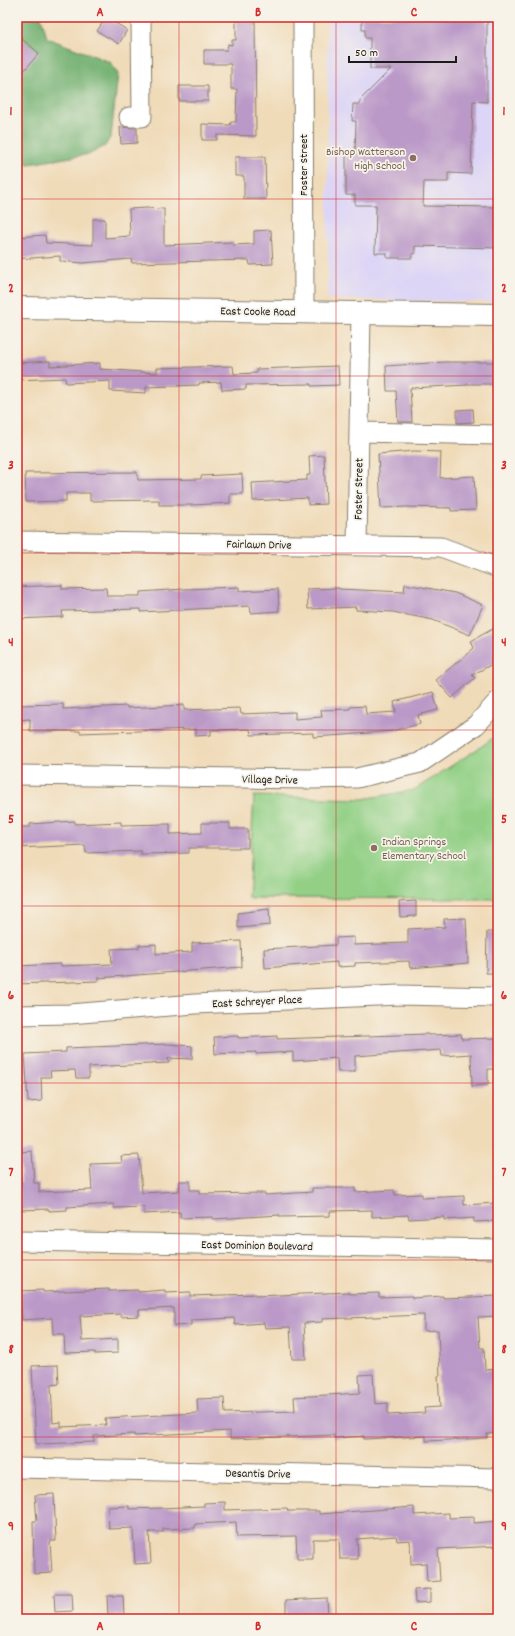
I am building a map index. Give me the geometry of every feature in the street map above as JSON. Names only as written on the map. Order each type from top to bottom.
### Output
[{"type":"main road","name":"East Cooke Road","points":[[17,308],[498,315]]},
{"type":"street","points":[[129,117],[142,118],[141,17]]},
{"type":"street","name":"Foster Street","points":[[303,17],[304,312]]},
{"type":"street","name":"Foster Street","points":[[357,545],[361,313]]},
{"type":"street","points":[[359,432],[498,435]]},
{"type":"street","name":"Fairlawn Drive","points":[[17,541],[442,547],[498,568]]},
{"type":"street","name":"Village Drive","points":[[17,775],[289,779],[357,778],[420,763],[476,725],[498,701]]},
{"type":"street","name":"East Schreyer Place","points":[[17,1015],[69,1014],[195,1004],[399,995],[498,997]]},
{"type":"street","name":"East Dominion Boulevard","points":[[17,1241],[498,1249]]},
{"type":"street","name":"Desantis Drive","points":[[17,1468],[498,1478]]},
{"type":"shaded area","name":"Bishop Watterson High School","points":[[328,17],[498,17],[498,302],[328,299]]},
{"type":"green space","points":[[17,17],[41,17],[47,38],[110,62],[118,74],[111,136],[105,146],[90,154],[17,166]]},
{"type":"green space","name":"Indian Springs Elementary School","points":[[498,734],[498,899],[248,898],[254,796],[363,799],[414,790]]},
{"type":"building","points":[[106,17],[127,30],[119,44],[97,31]]},
{"type":"building","points":[[236,17],[255,17],[256,136],[217,135],[217,140],[202,140],[202,124],[230,125],[231,122],[236,122],[237,89],[231,89],[231,64],[204,64],[204,50],[227,50],[228,44],[232,45],[232,40],[236,40]]},
{"type":"building","points":[[362,17],[487,17],[487,102],[473,101],[471,174],[448,173],[448,182],[424,182],[423,206],[498,207],[498,248],[415,246],[415,254],[412,254],[412,258],[387,258],[387,253],[375,253],[376,205],[355,205],[355,195],[346,195],[346,154],[355,154],[356,121],[352,121],[353,104],[360,104],[360,100],[391,69],[370,69],[370,38],[365,38],[365,30],[362,30]]},
{"type":"building","points":[[17,35],[39,53],[17,79]]},
{"type":"building","points":[[179,86],[208,86],[208,101],[179,101]]},
{"type":"building","points":[[120,127],[137,128],[137,143],[121,144]]},
{"type":"building","points":[[235,157],[265,157],[266,199],[244,199],[244,176],[235,176]]},
{"type":"building","points":[[129,209],[164,209],[164,245],[233,242],[233,245],[254,244],[254,231],[271,230],[273,264],[250,265],[249,260],[132,263],[131,259],[83,263],[60,261],[60,256],[17,259],[17,237],[45,235],[46,243],[93,245],[93,219],[105,219],[105,238],[130,236]]},
{"type":"building","points":[[50,361],[50,366],[100,363],[100,369],[157,373],[157,368],[233,366],[234,374],[257,373],[257,369],[338,366],[339,385],[246,385],[246,389],[222,390],[221,382],[199,383],[199,385],[146,387],[146,393],[110,391],[110,381],[66,383],[65,378],[17,380],[17,363]]},
{"type":"building","points":[[445,362],[498,362],[498,384],[467,384],[410,388],[412,422],[398,422],[396,391],[387,391],[386,366]]},
{"type":"building","points":[[473,409],[474,422],[457,423],[457,410]]},
{"type":"building","points":[[415,451],[441,452],[440,478],[474,476],[476,510],[451,511],[451,508],[407,507],[381,508],[378,454]]},
{"type":"building","points":[[324,455],[326,504],[308,505],[308,498],[253,501],[252,483],[307,480],[307,475],[310,475],[309,456]]},
{"type":"building","points":[[137,472],[138,480],[201,479],[201,476],[242,474],[243,494],[230,494],[230,503],[192,505],[159,505],[159,500],[90,501],[90,493],[66,493],[66,501],[26,502],[25,473]]},
{"type":"building","points":[[405,584],[455,593],[483,605],[470,635],[433,620],[393,612],[356,610],[356,607],[308,609],[307,589],[339,588],[404,592]]},
{"type":"building","points":[[62,585],[62,589],[106,588],[107,596],[140,596],[140,592],[184,589],[239,587],[239,591],[278,589],[279,611],[251,613],[250,606],[141,612],[141,609],[62,611],[63,617],[17,619],[17,587]]},
{"type":"building","points":[[498,626],[498,661],[472,675],[475,678],[452,698],[436,680],[474,648],[471,641]]},
{"type":"building","points":[[433,692],[438,710],[418,715],[420,724],[392,731],[345,735],[313,737],[313,733],[251,735],[250,729],[211,730],[211,735],[196,736],[196,729],[80,733],[80,731],[30,731],[30,719],[17,720],[17,705],[63,704],[63,709],[184,705],[184,710],[240,708],[241,714],[295,712],[295,719],[322,717],[321,710],[350,709],[350,707],[365,706],[366,714],[396,712],[394,702]]},
{"type":"building","points":[[75,821],[75,824],[121,822],[121,825],[170,824],[170,834],[202,833],[202,823],[230,823],[230,829],[248,829],[248,848],[189,848],[189,853],[141,854],[141,851],[86,853],[85,845],[17,848],[17,827],[30,827],[30,824]]},
{"type":"building","points":[[416,901],[416,916],[400,917],[399,902]]},
{"type":"building","points":[[269,909],[270,925],[238,928],[238,913]]},
{"type":"building","points":[[466,918],[468,963],[410,968],[409,961],[355,963],[355,966],[337,967],[337,962],[265,968],[264,949],[336,945],[336,938],[354,937],[354,945],[408,943],[408,929],[445,927],[444,919]]},
{"type":"building","points":[[487,932],[498,932],[498,973],[486,973]]},
{"type":"building","points":[[241,941],[242,967],[98,978],[98,981],[17,984],[17,966],[112,964],[111,949],[139,948],[139,945],[156,944],[156,954],[192,952],[192,943]]},
{"type":"building","points":[[461,1034],[462,1039],[498,1038],[498,1069],[488,1069],[488,1085],[472,1086],[471,1054],[442,1056],[441,1050],[355,1056],[355,1072],[338,1072],[337,1058],[293,1061],[293,1052],[215,1054],[214,1037],[238,1036],[238,1038],[277,1036],[277,1039]]},
{"type":"building","points":[[168,1044],[192,1046],[192,1059],[168,1058],[169,1063],[89,1067],[89,1078],[76,1078],[75,1070],[50,1071],[51,1077],[41,1077],[42,1101],[28,1102],[25,1054],[66,1052],[66,1048]]},
{"type":"building","points":[[32,1151],[34,1183],[39,1183],[39,1192],[92,1190],[90,1164],[122,1163],[121,1156],[139,1155],[142,1193],[179,1191],[179,1181],[190,1181],[190,1190],[199,1190],[199,1194],[265,1193],[265,1195],[312,1192],[312,1188],[355,1188],[355,1192],[394,1190],[395,1195],[422,1194],[422,1198],[464,1196],[464,1205],[496,1203],[497,1221],[474,1222],[474,1218],[444,1220],[444,1217],[409,1219],[408,1215],[372,1217],[372,1210],[330,1211],[330,1216],[280,1217],[280,1215],[213,1219],[213,1217],[180,1218],[180,1212],[144,1214],[144,1207],[114,1208],[113,1204],[67,1207],[67,1210],[20,1210],[20,1152]]},
{"type":"building","points":[[109,1289],[109,1291],[138,1290],[138,1292],[165,1290],[165,1293],[190,1292],[190,1296],[256,1294],[256,1296],[349,1292],[350,1294],[379,1293],[379,1297],[412,1296],[412,1298],[443,1296],[443,1298],[498,1296],[498,1316],[478,1317],[480,1348],[484,1348],[485,1370],[498,1369],[498,1433],[487,1434],[487,1438],[426,1441],[426,1436],[364,1439],[364,1436],[334,1438],[334,1435],[230,1439],[230,1431],[134,1436],[134,1434],[94,1436],[94,1442],[36,1444],[32,1366],[58,1365],[59,1384],[51,1385],[53,1423],[61,1422],[61,1427],[106,1425],[105,1418],[198,1413],[197,1399],[224,1398],[225,1413],[295,1411],[294,1397],[360,1393],[359,1375],[373,1374],[375,1404],[388,1403],[388,1415],[425,1413],[424,1408],[440,1407],[438,1330],[424,1331],[424,1315],[322,1319],[322,1322],[304,1323],[306,1359],[292,1359],[290,1327],[265,1328],[264,1323],[235,1325],[234,1318],[191,1320],[191,1325],[174,1326],[174,1308],[139,1310],[139,1316],[121,1317],[121,1314],[80,1316],[82,1341],[118,1339],[118,1353],[65,1353],[64,1334],[53,1334],[52,1318],[22,1320],[20,1291],[43,1290],[43,1292]]},
{"type":"building","points":[[54,1494],[56,1541],[50,1541],[52,1573],[34,1574],[33,1521],[37,1521],[35,1495]]},
{"type":"building","points":[[225,1502],[225,1510],[287,1508],[288,1511],[319,1511],[319,1514],[414,1507],[414,1515],[449,1513],[449,1518],[474,1517],[474,1523],[498,1521],[498,1546],[438,1549],[440,1581],[427,1582],[426,1563],[411,1564],[410,1540],[397,1541],[396,1536],[357,1539],[358,1559],[340,1559],[339,1539],[313,1539],[313,1559],[297,1559],[296,1536],[237,1537],[236,1522],[195,1524],[195,1528],[163,1529],[163,1532],[149,1532],[151,1563],[135,1564],[133,1528],[109,1529],[108,1507],[129,1506],[129,1509],[162,1508],[204,1506],[204,1503]]},
{"type":"building","points":[[430,1589],[430,1602],[415,1603],[414,1590]]},
{"type":"building","points":[[54,1594],[72,1594],[73,1611],[55,1612]]},
{"type":"building","points":[[107,1596],[123,1596],[124,1616],[108,1616]]},
{"type":"building","points":[[327,1598],[328,1616],[286,1617],[286,1600]]},
{"type":"place","name":"Bishop Watterson High School","points":[[413,158]]},
{"type":"place","name":"Indian Springs Elementary School","points":[[374,848]]}]
